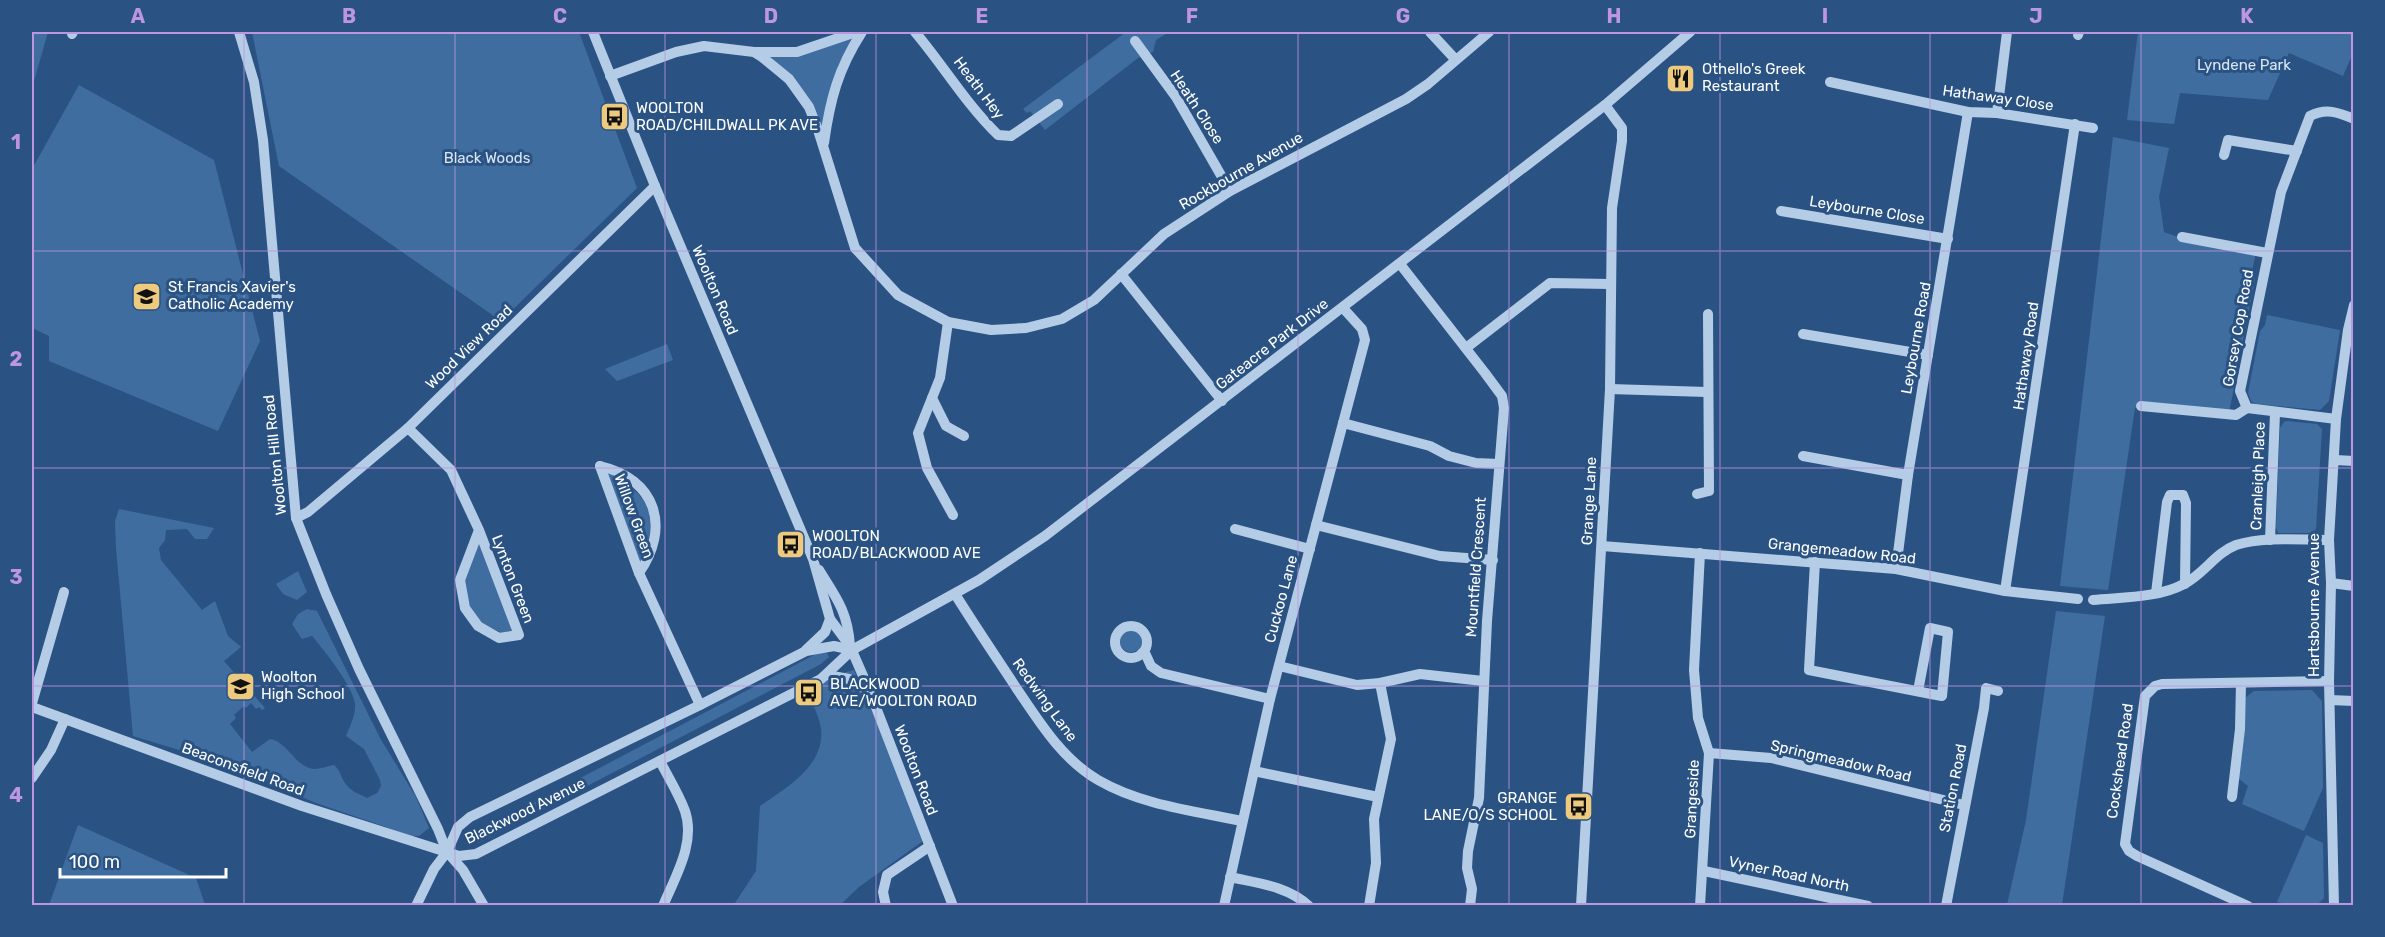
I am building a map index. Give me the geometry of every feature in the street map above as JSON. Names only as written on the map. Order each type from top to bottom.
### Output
[{"type":"street","name":"Woolton Hill Road","points":[[239,32],[254,82],[263,140],[296,518],[358,669],[438,829],[447,852],[463,870],[484,906]]},
{"type":"street","name":"Woolton Road","points":[[593,32],[655,186],[813,560],[830,619],[851,648],[953,906]]},
{"type":"street","points":[[754,52],[797,52],[832,35],[856,32]]},
{"type":"street","name":"Rockbourne Avenue","points":[[824,147],[832,92],[845,59],[862,32]]},
{"type":"street","name":"Heath Hey","points":[[915,32],[939,60],[979,117],[998,135],[1011,136],[1058,104]]},
{"type":"street","points":[[1430,32],[1455,59]]},
{"type":"street","name":"Rockbourne Avenue","points":[[610,76],[686,49],[714,46],[754,52],[797,87],[809,107],[824,147],[855,248],[898,296],[948,322],[992,330],[1026,327],[1062,319],[1094,300],[1164,234],[1230,191],[1406,99],[1428,84],[1489,32]]},
{"type":"street","name":"Gateacre Park Drive","points":[[851,648],[955,594],[1045,536],[1605,105],[1690,32]]},
{"type":"street","points":[[1997,113],[2007,32]]},
{"type":"street","name":"Heath Close","points":[[1135,41],[1176,97],[1230,191]]},
{"type":"street","name":"Hathaway Close","points":[[1830,82],[1968,112],[1997,113],[2092,128]]},
{"type":"street","name":"Grange Lane","points":[[1581,906],[1610,389],[1612,208],[1621,159],[1622,128],[1605,105]]},
{"type":"street","name":"Gorsey Cop Road","points":[[2247,408],[2240,391],[2281,192],[2310,116],[2320,111],[2337,112],[2354,119]]},
{"type":"street","name":"Leybourne Road","points":[[1896,569],[1908,475],[1968,112]]},
{"type":"street","name":"Hathaway Road","points":[[2005,591],[2075,124]]},
{"type":"street","points":[[2224,155],[2228,140],[2297,151]]},
{"type":"street","name":"Wood View Road","points":[[296,518],[308,512],[408,428],[655,186]]},
{"type":"street","name":"Leybourne Close","points":[[1781,211],[1948,239]]},
{"type":"street","name":"Gorsey Cop Road","points":[[2182,237],[2267,253]]},
{"type":"street","name":"Mountfield Crescent","points":[[1400,264],[1502,396],[1504,408],[1483,681],[1479,798],[1468,851],[1467,868],[1472,889],[1470,906]]},
{"type":"street","points":[[1121,274],[1222,401]]},
{"type":"street","points":[[1466,348],[1550,283],[1610,284]]},
{"type":"street","name":"Hartsbourne Avenue","points":[[2334,906],[2329,681],[2331,584],[2329,540],[2336,419],[2348,330],[2354,305]]},
{"type":"street","name":"Cuckoo Lane","points":[[1224,906],[1270,699],[1365,340],[1362,329],[1343,308]]},
{"type":"street","points":[[1697,494],[1709,491],[1708,314]]},
{"type":"street","points":[[948,322],[940,378],[918,433],[927,468],[953,515]]},
{"type":"street","points":[[1803,334],[1928,355]]},
{"type":"street","points":[[1610,389],[1707,392]]},
{"type":"street","points":[[932,398],[946,426],[964,436]]},
{"type":"street","points":[[2141,406],[2236,415],[2247,408],[2336,419]]},
{"type":"street","name":"Cranleigh Place","points":[[2270,540],[2275,413]]},
{"type":"street","points":[[1343,423],[1430,446],[1449,456],[1476,463],[1499,464]]},
{"type":"street","name":"Lynton Green","points":[[408,428],[451,470],[479,530],[519,635],[499,638],[478,626],[465,608],[460,580],[479,530]]},
{"type":"street","points":[[1803,456],[1908,475]]},
{"type":"street","points":[[2335,460],[2354,461]]},
{"type":"street","name":"Willow Green","points":[[639,573],[654,544],[656,531],[654,507],[648,497],[629,478],[616,470],[600,466],[639,573],[700,705]]},
{"type":"street","points":[[2156,593],[2167,502],[2170,495],[2174,494],[2183,495],[2186,503],[2185,584]]},
{"type":"street","points":[[1316,525],[1440,556],[1493,560]]},
{"type":"street","points":[[1235,529],[1310,549]]},
{"type":"street","points":[[2094,600],[2170,591],[2185,584],[2218,555],[2235,546],[2270,540],[2329,540]]},
{"type":"street","name":"Grangemeadow Road","points":[[1602,546],[1896,569],[2005,591],[2078,599]]},
{"type":"street","name":"Grangeside","points":[[1700,553],[1694,670],[1698,718],[1709,753],[1704,871],[1700,906]]},
{"type":"street","name":"Woolton Road","points":[[813,560],[839,602],[849,624],[851,648]]},
{"type":"street","points":[[1815,562],[1809,670],[1942,696],[1948,632],[1930,628],[1918,691]]},
{"type":"street","points":[[2331,584],[2354,586]]},
{"type":"street","points":[[32,705],[64,592]]},
{"type":"street","name":"Redwing Lane","points":[[955,594],[1050,737],[1071,760],[1097,780],[1126,793],[1170,806],[1242,821]]},
{"type":"street","name":"Blackwood Avenue","points":[[806,651],[825,632],[830,619]]},
{"type":"street","name":"Blackwood Avenue","points":[[834,646],[851,648],[827,675],[483,851],[466,857],[447,852],[458,827],[470,817],[806,651],[834,646]]},
{"type":"street","points":[[1142,653],[1146,655],[1151,666],[1161,673],[1270,699]]},
{"type":"street","points":[[1279,666],[1358,685],[1380,683],[1420,674],[1483,681]]},
{"type":"street","points":[[827,675],[849,679],[870,693]]},
{"type":"street","name":"Cockshead Road","points":[[2248,906],[2137,856],[2129,851],[2125,844],[2145,696],[2162,684],[2329,681]]},
{"type":"street","points":[[1369,906],[1376,863],[1374,819],[1391,739],[1380,683]]},
{"type":"street","points":[[2232,797],[2240,729],[2241,683]]},
{"type":"street","name":"Station Road","points":[[1946,906],[1986,688],[1998,691]]},
{"type":"street","points":[[2330,700],[2354,701]]},
{"type":"street","name":"Beaconsfield Road","points":[[32,705],[302,806],[447,852]]},
{"type":"street","points":[[32,778],[51,750],[65,719]]},
{"type":"street","name":"Springmeadow Road","points":[[1709,753],[1771,758],[1964,805]]},
{"type":"street","points":[[660,761],[682,805],[688,826],[684,854],[663,906]]},
{"type":"street","points":[[1254,771],[1378,797]]},
{"type":"street","points":[[886,906],[883,892],[887,875],[930,846]]},
{"type":"street","points":[[416,906],[434,869],[447,852]]},
{"type":"street","name":"Vyner Road North","points":[[1704,871],[1868,906]]},
{"type":"street","points":[[1230,877],[1280,889],[1302,899],[1309,906]]},
{"type":"green space","points":[[32,32],[48,32],[32,88]]},
{"type":"green space","name":"Black Woods","points":[[252,32],[579,32],[637,188],[501,321],[279,166]]},
{"type":"green space","points":[[1126,32],[1169,32],[1156,40],[1153,52],[1138,58],[1045,130],[1030,111],[1027,113],[1023,109]]},
{"type":"green space","name":"Lyndene Park","points":[[2138,32],[2353,32],[2353,55],[2343,76],[2289,53],[2268,100],[2180,93],[2174,124],[2127,120]]},
{"type":"green space","points":[[861,33],[835,86],[824,143],[795,93],[761,60]]},
{"type":"green space","points":[[79,85],[214,160],[260,341],[218,431],[49,361],[49,336],[32,328],[32,210],[34,203],[32,201],[32,169]]},
{"type":"green space","points":[[2113,137],[2169,148],[2159,197],[2164,232],[2181,238],[2256,253],[2252,271],[2255,279],[2229,413],[2140,403],[2135,408],[2108,590],[2060,586]]},
{"type":"green space","points":[[2267,315],[2340,330],[2329,401],[2320,410],[2256,404],[2251,401],[2248,393],[2260,331],[2265,325]]},
{"type":"green space","points":[[667,344],[673,360],[617,381],[605,369]]},
{"type":"green space","points":[[2286,421],[2317,424],[2322,429],[2316,529],[2312,533],[2278,533],[2276,527],[2280,428]]},
{"type":"green space","points":[[605,471],[633,489],[648,509],[650,534],[639,566]]},
{"type":"green space","points":[[119,509],[214,528],[207,539],[195,539],[187,529],[166,530],[165,540],[159,548],[161,560],[202,610],[215,601],[228,636],[241,647],[224,661],[265,708],[256,709],[251,703],[246,708],[244,706],[234,715],[236,718],[230,724],[252,752],[270,739],[282,745],[307,767],[316,769],[334,765],[349,788],[367,798],[377,793],[381,786],[364,749],[346,736],[355,708],[349,688],[337,668],[312,636],[302,639],[292,624],[298,614],[307,609],[317,611],[380,738],[416,797],[429,828],[419,836],[404,836],[389,828],[316,803],[215,761],[133,736],[116,548],[115,521]]},
{"type":"green space","points":[[479,539],[515,633],[502,633],[481,623],[469,605],[464,579]]},
{"type":"green space","points":[[298,571],[307,592],[297,600],[283,594],[276,584]]},
{"type":"green space","points":[[2056,611],[2105,616],[2062,905],[2007,905],[2026,820]]},
{"type":"green space","points":[[1131,630],[1139,633],[1142,641],[1139,649],[1131,652],[1123,649],[1120,641],[1123,633]]},
{"type":"green space","points":[[818,653],[827,653],[829,657],[821,664],[478,843],[474,834]]},
{"type":"green space","points":[[854,670],[927,838],[859,887],[840,905],[733,906],[756,871],[760,806],[802,775],[817,754],[821,742],[821,729],[809,693],[821,679]]},
{"type":"green space","points":[[2312,690],[2322,701],[2323,788],[2304,831],[2242,804],[2248,786],[2238,778],[2245,698],[2254,691]]},
{"type":"green space","points":[[78,825],[196,878],[205,905],[49,905]]},
{"type":"green space","points":[[2306,835],[2323,843],[2324,898],[2317,905],[2277,902]]},
{"type":"place","name":"Othello's Greek Restaurant","points":[[1681,78]]},
{"type":"place","name":"WOOLTON ROAD/CHILDWALL PK AVE","points":[[615,117]]},
{"type":"place","name":"St Francis Xavier's Catholic Academy","points":[[147,296]]},
{"type":"place","name":"WOOLTON ROAD/BLACKWOOD AVE","points":[[791,545]]},
{"type":"place","name":"Woolton High School","points":[[240,686]]},
{"type":"place","name":"BLACKWOOD AVE/WOOLTON ROAD","points":[[809,693]]},
{"type":"place","name":"GRANGE LANE/O/S SCHOOL","points":[[1578,807]]}]
